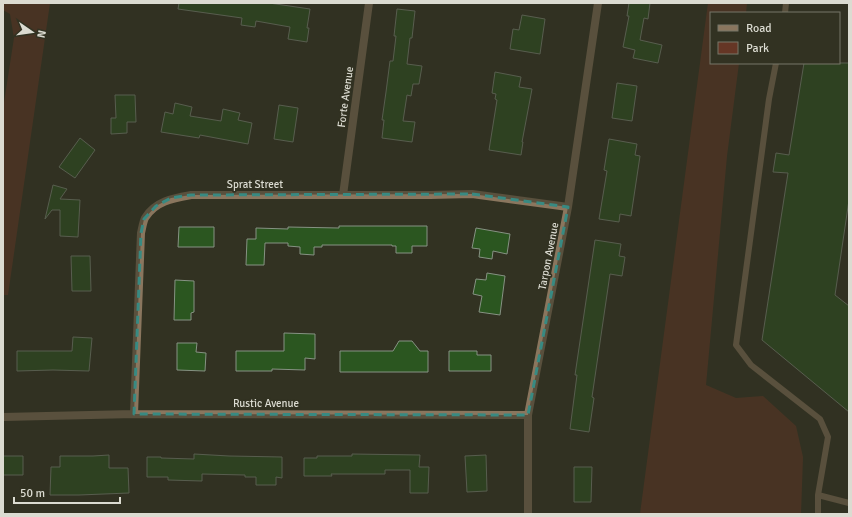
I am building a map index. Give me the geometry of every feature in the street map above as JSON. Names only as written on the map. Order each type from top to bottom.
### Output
[{"type":"street","name":"Forte Avenue","points":[[343,194],[369,3]]},
{"type":"street","name":"Tarpon Avenue","points":[[528,514],[528,415],[568,207],[598,3]]},
{"type":"street","name":"Sprat Street","points":[[134,414],[141,234],[144,219],[156,206],[171,198],[192,195],[472,194],[568,207]]},
{"type":"street","name":"Rustic Avenue","points":[[3,417],[134,414],[528,415]]},
{"type":"lane","points":[[776,64],[769,99],[736,345],[751,365],[820,419],[828,437],[818,495],[818,514]]},
{"type":"lane","points":[[818,495],[849,503]]},
{"type":"highlighted area","points":[[472,194],[568,207],[528,415],[134,414],[141,233],[144,219],[156,206],[171,198],[191,195]]},
{"type":"green space","points":[[3,3],[50,3],[8,295],[3,295],[3,109],[14,38],[10,14],[3,10]]},
{"type":"green space","points":[[708,3],[747,3],[746,12],[710,12],[710,64],[739,64],[727,156],[706,385],[736,398],[763,396],[796,426],[803,457],[801,514],[640,514]]},
{"type":"building","points":[[179,3],[269,3],[310,9],[307,28],[309,28],[307,42],[288,39],[290,27],[256,21],[255,27],[241,25],[242,18],[178,9]]},
{"type":"building","points":[[629,3],[650,3],[648,19],[644,18],[640,40],[662,45],[658,63],[633,58],[635,50],[623,47],[629,16],[627,16]]},
{"type":"building","points":[[397,9],[415,11],[407,64],[422,66],[419,84],[413,84],[411,96],[407,95],[403,121],[415,122],[412,142],[382,138],[384,120],[382,120],[390,61],[393,61],[396,36],[394,36]]},
{"type":"building","points":[[522,15],[545,19],[540,54],[510,49],[513,29],[519,30]]},
{"type":"building","points":[[849,63],[849,200],[835,295],[849,306],[849,412],[762,340],[788,173],[773,172],[776,153],[789,155],[804,64]]},
{"type":"building","points":[[495,72],[521,77],[519,87],[532,89],[521,155],[489,150],[497,100],[495,99],[496,94],[492,93]]},
{"type":"building","points":[[617,83],[637,86],[632,121],[612,118]]},
{"type":"building","points":[[115,95],[135,95],[136,122],[127,122],[127,133],[111,134],[111,118],[116,118]]},
{"type":"building","points":[[175,103],[192,107],[190,116],[221,121],[223,109],[240,113],[238,120],[252,123],[248,144],[200,135],[199,138],[161,132],[165,112],[173,114]]},
{"type":"building","points":[[279,105],[298,108],[293,142],[274,139]]},
{"type":"building","points":[[80,138],[95,150],[75,178],[59,167]]},
{"type":"building","points":[[609,139],[637,144],[635,155],[640,156],[631,216],[620,214],[619,222],[599,219],[607,171],[604,170]]},
{"type":"building","points":[[53,185],[67,189],[60,199],[80,200],[78,237],[60,236],[60,210],[52,210],[45,219]]},
{"type":"building","points":[[339,226],[427,226],[427,246],[412,246],[412,253],[396,253],[396,246],[392,245],[322,245],[322,247],[314,247],[314,255],[300,254],[300,247],[288,246],[288,243],[265,243],[264,265],[246,265],[247,239],[256,239],[256,228],[339,228]]},
{"type":"building","points":[[179,227],[214,227],[214,247],[178,247]]},
{"type":"building","points":[[476,228],[510,234],[507,254],[493,251],[492,259],[479,257],[480,249],[472,248]]},
{"type":"building","points":[[595,240],[621,244],[619,256],[625,257],[622,276],[610,274],[592,397],[594,398],[589,432],[570,429],[577,375],[575,375]]},
{"type":"building","points":[[71,256],[90,256],[91,291],[72,291]]},
{"type":"building","points":[[487,273],[505,276],[500,315],[479,312],[482,296],[473,294],[476,279],[486,280]]},
{"type":"building","points":[[175,280],[194,281],[194,312],[191,313],[191,320],[174,320]]},
{"type":"building","points":[[284,333],[315,334],[315,359],[305,358],[305,370],[272,369],[272,371],[236,371],[236,351],[284,351]]},
{"type":"building","points":[[73,337],[92,338],[89,371],[17,371],[17,351],[72,351]]},
{"type":"building","points":[[399,341],[412,341],[420,351],[428,351],[428,372],[340,372],[340,351],[393,351]]},
{"type":"building","points":[[177,343],[197,343],[196,352],[206,353],[205,371],[177,370]]},
{"type":"building","points":[[449,351],[477,351],[477,355],[491,355],[491,371],[449,371]]},
{"type":"building","points":[[194,454],[282,457],[282,478],[276,477],[276,485],[256,485],[256,477],[245,477],[245,475],[202,474],[202,481],[168,480],[168,477],[147,477],[147,457],[194,459]]},
{"type":"building","points":[[352,454],[420,455],[419,467],[429,467],[428,493],[410,493],[410,470],[385,470],[385,474],[331,474],[332,476],[304,476],[304,458],[317,458],[317,456],[352,456]]},
{"type":"building","points":[[109,455],[109,468],[128,468],[129,493],[50,495],[51,467],[60,467],[60,456]]},
{"type":"building","points":[[486,455],[487,491],[467,492],[465,456]]},
{"type":"building","points":[[3,456],[23,456],[23,475],[3,475]]},
{"type":"building","points":[[574,467],[592,467],[591,502],[574,502]]}]
